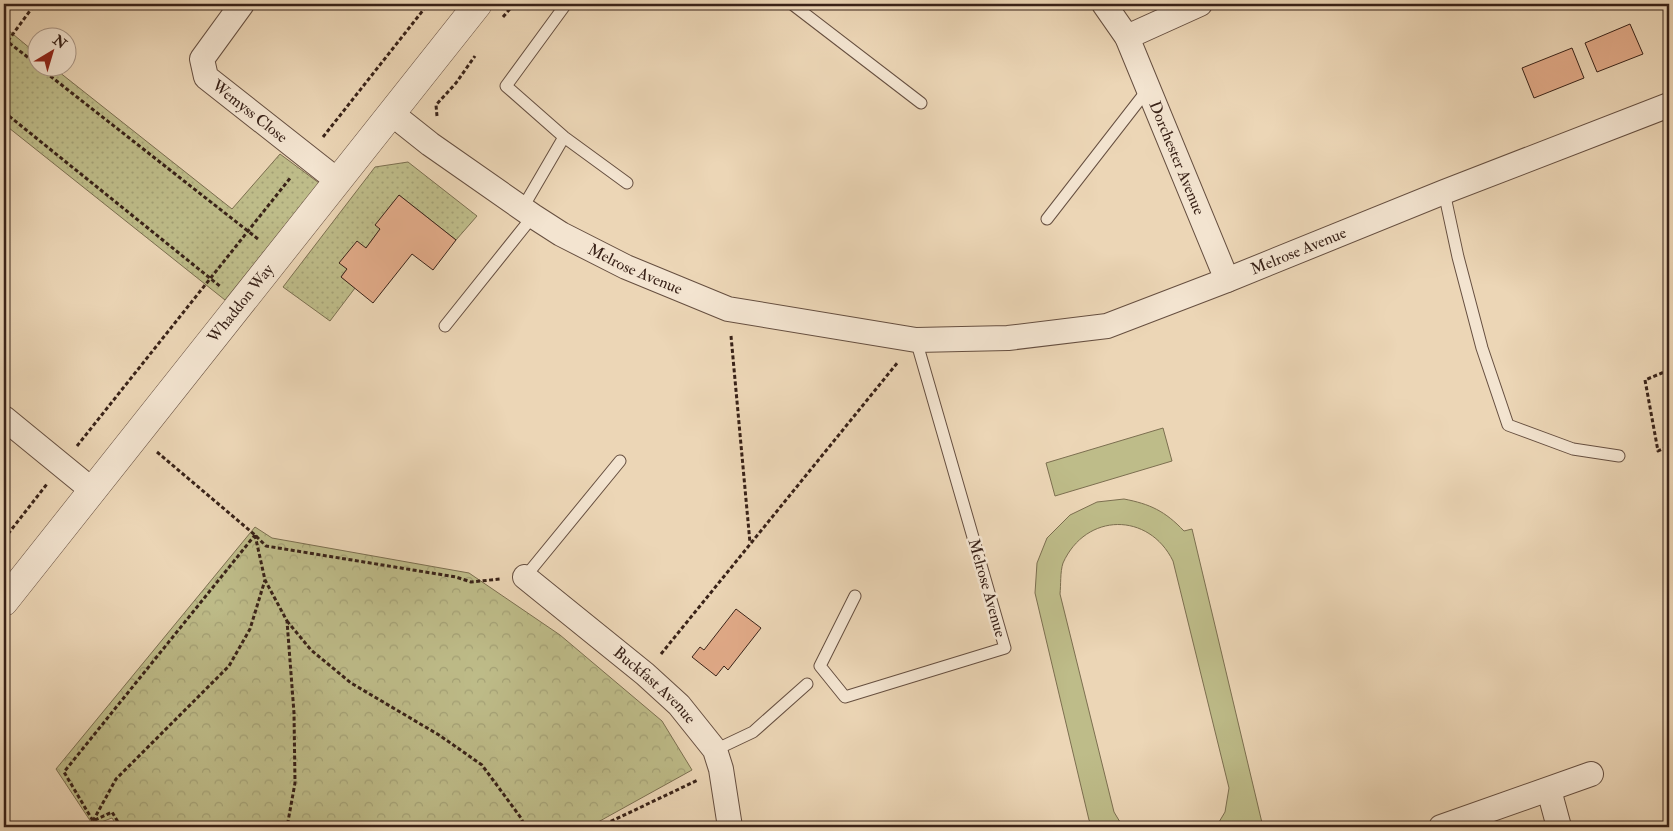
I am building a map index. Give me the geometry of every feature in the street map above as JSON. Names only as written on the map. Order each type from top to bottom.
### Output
[{"type":"street","name":"Wemyss Close","points":[[242,4],[202,59],[206,77],[338,181]]},
{"type":"street","name":"Whaddon Way","points":[[4,602],[478,4]]},
{"type":"street","name":"Dorchester Avenue","points":[[1104,4],[1127,38],[1227,280]]},
{"type":"street","points":[[1127,38],[1200,4]]},
{"type":"street","name":"Melrose Avenue","points":[[391,113],[430,144],[527,212],[562,234],[626,267],[728,309],[916,340],[1008,338],[1106,326],[1669,105]]},
{"type":"street","points":[[4,418],[92,490]]},
{"type":"street","name":"Buckfast Avenue","points":[[525,577],[646,674],[679,705],[718,760],[730,827]]},
{"type":"street","points":[[1441,827],[1591,774]]},
{"type":"street","points":[[1550,790],[1559,827]]},
{"type":"lane","points":[[566,4],[506,86],[564,137],[627,183]]},
{"type":"lane","points":[[792,4],[921,103]]},
{"type":"lane","points":[[1047,219],[1148,89]]},
{"type":"lane","points":[[445,326],[527,212],[564,137]]},
{"type":"lane","points":[[1444,192],[1458,257],[1480,339],[1508,425],[1573,449],[1619,456]]},
{"type":"lane","name":"Melrose Avenue","points":[[855,596],[820,666],[844,697],[1005,648],[916,340]]},
{"type":"lane","points":[[525,577],[620,461]]},
{"type":"lane","points":[[718,760],[807,684]]},
{"type":"path","points":[[4,46],[35,4]]},
{"type":"path","points":[[4,538],[428,4]]},
{"type":"path","points":[[4,38],[28,58]]},
{"type":"path","points":[[54,78],[278,256]]},
{"type":"path","points":[[4,112],[241,303]]},
{"type":"path","points":[[728,309],[750,544]]},
{"type":"path","points":[[646,674],[916,340]]},
{"type":"path","points":[[1669,370],[1645,380],[1658,450],[1669,446]]},
{"type":"path","points":[[137,435],[266,546],[456,577],[471,582],[525,577]]},
{"type":"path","points":[[255,535],[265,580],[287,620],[311,650],[350,683],[440,735],[482,765],[521,818],[525,827]]},
{"type":"path","points":[[93,821],[64,772],[255,535]]},
{"type":"path","points":[[93,821],[116,779],[229,666],[250,629],[265,580]]},
{"type":"path","points":[[287,620],[294,713],[295,775],[288,827]]},
{"type":"path","points":[[599,827],[718,760]]},
{"type":"path","points":[[93,821],[112,812],[121,827]]},
{"type":"green space","points":[[8,30],[28,47],[28,78],[67,78],[232,209],[280,154],[319,183],[225,300],[4,124],[4,36]]},
{"type":"green space","points":[[408,162],[477,216],[456,240],[399,195],[380,229],[366,248],[340,263],[347,269],[341,277],[355,288],[330,321],[283,287],[375,167]]},
{"type":"green space","points":[[1163,428],[1172,461],[1055,496],[1046,463]]},
{"type":"green space","points":[[1124,499],[1157,509],[1184,531],[1192,529],[1263,827],[1216,827],[1225,812],[1229,788],[1173,561],[1162,545],[1149,533],[1134,527],[1118,525],[1102,527],[1087,534],[1073,546],[1063,563],[1061,574],[1060,594],[1114,812],[1123,827],[1093,827],[1089,820],[1035,593],[1037,563],[1047,538],[1070,515],[1097,502]]},
{"type":"green space","points":[[255,527],[272,538],[469,573],[560,635],[662,721],[692,770],[589,827],[118,827],[112,818],[93,825],[56,769]]},
{"type":"building","points":[[1630,24],[1643,54],[1597,72],[1585,43]]},
{"type":"building","points":[[1572,48],[1584,78],[1534,98],[1522,68]]},
{"type":"building","points":[[399,195],[456,240],[433,270],[412,254],[373,303],[341,277],[347,269],[339,263],[357,241],[366,248],[380,229],[375,225]]},
{"type":"building","points":[[736,609],[761,628],[728,670],[724,666],[716,676],[692,657],[700,647],[704,650]]}]
